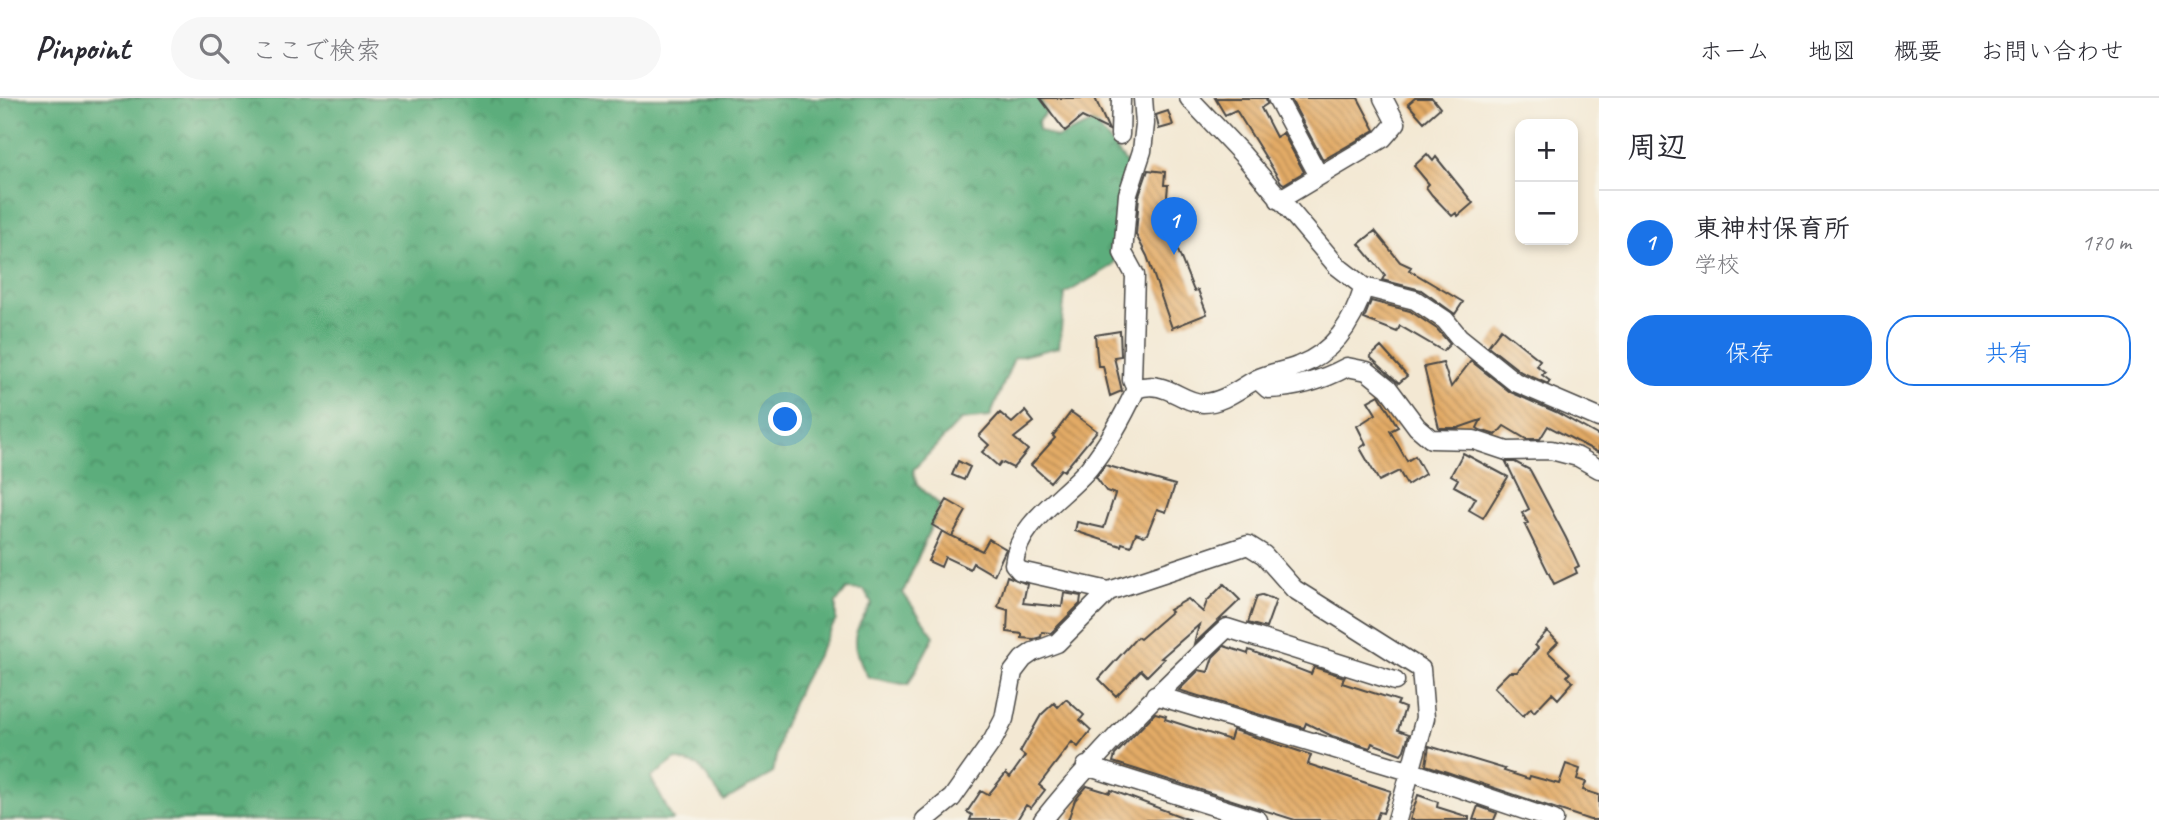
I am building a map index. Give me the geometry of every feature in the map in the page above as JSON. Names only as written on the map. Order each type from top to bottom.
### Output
[{"type":"street","points":[[1120,135],[1121,98]]},
{"type":"street","points":[[1109,591],[1020,571],[1014,564],[1015,552],[1026,534],[1054,500],[1087,470],[1118,428],[1136,389],[1132,380],[1136,275],[1123,253],[1128,194],[1144,137],[1143,98]]},
{"type":"street","points":[[1189,98],[1337,266],[1364,287],[1415,300],[1445,320],[1459,337],[1515,382],[1599,418]]},
{"type":"street","points":[[1277,98],[1319,176]]},
{"type":"street","points":[[1279,200],[1383,138],[1396,123],[1383,98]]},
{"type":"street","points":[[1136,389],[1158,387],[1200,403],[1216,401],[1257,379],[1319,356],[1351,323],[1364,287]]},
{"type":"street","points":[[1257,379],[1268,389],[1291,388],[1325,379],[1347,367],[1367,371],[1388,388],[1417,427],[1431,439],[1474,440],[1507,450],[1551,450],[1578,457],[1599,469]]},
{"type":"street","points":[[925,820],[952,797],[993,740],[1004,719],[1013,672],[1033,652],[1057,643],[1109,591],[1248,545],[1294,589],[1421,669],[1425,718],[1412,772],[1396,820]]},
{"type":"street","points":[[1043,820],[1086,766],[1155,695],[1227,628],[1395,681]]},
{"type":"street","points":[[1155,695],[1412,772],[1554,820]]},
{"type":"street","points":[[1086,766],[1258,820]]},
{"type":"green space","points":[[0,98],[1040,98],[1046,113],[1038,121],[1039,130],[1056,138],[1094,122],[1131,169],[1127,242],[1112,266],[1065,294],[1059,347],[1014,358],[990,417],[961,420],[913,470],[917,485],[940,505],[903,593],[934,636],[908,685],[868,677],[858,656],[855,639],[860,623],[872,604],[864,590],[847,589],[836,603],[836,620],[801,685],[781,731],[773,773],[724,801],[699,766],[676,759],[651,778],[673,820],[0,820]]},
{"type":"building","points":[[1040,98],[1095,98],[1109,130],[1082,117],[1065,131]]},
{"type":"building","points":[[1215,98],[1266,98],[1267,104],[1261,108],[1276,137],[1283,133],[1304,172],[1284,184],[1281,182],[1236,110],[1225,115]]},
{"type":"building","points":[[1290,98],[1358,98],[1375,130],[1323,160]]},
{"type":"building","points":[[1415,98],[1432,98],[1440,108],[1424,122],[1408,104]]},
{"type":"building","points":[[1168,111],[1173,125],[1159,129],[1156,115]]},
{"type":"building","points":[[1427,154],[1433,161],[1436,157],[1473,203],[1458,216],[1456,213],[1452,216],[1432,195],[1426,187],[1429,184],[1414,166]]},
{"type":"building","points":[[1148,170],[1165,172],[1164,185],[1168,185],[1165,218],[1194,291],[1198,290],[1207,314],[1172,328],[1147,256],[1136,235],[1139,196]]},
{"type":"building","points":[[1375,231],[1400,262],[1411,267],[1409,270],[1463,302],[1455,314],[1421,290],[1382,280],[1385,275],[1359,244]]},
{"type":"building","points":[[1371,301],[1410,311],[1437,329],[1450,344],[1443,351],[1400,326],[1397,332],[1364,319]]},
{"type":"building","points":[[1501,329],[1540,360],[1536,365],[1545,372],[1542,375],[1550,381],[1548,384],[1521,372],[1488,346]]},
{"type":"building","points":[[1120,331],[1121,356],[1114,357],[1122,391],[1110,396],[1103,366],[1098,366],[1095,335]]},
{"type":"building","points":[[1381,347],[1407,376],[1399,383],[1370,357]]},
{"type":"building","points":[[1471,361],[1510,392],[1556,412],[1599,436],[1599,453],[1548,426],[1540,439],[1526,439],[1504,426],[1496,435],[1480,430],[1477,428],[1481,420],[1458,428],[1439,428],[1424,367],[1443,363],[1451,387]]},
{"type":"building","points":[[1379,395],[1398,427],[1390,431],[1407,461],[1415,456],[1425,474],[1407,485],[1399,471],[1379,481],[1360,448],[1366,444],[1357,426],[1376,414],[1368,401]]},
{"type":"building","points":[[1025,411],[1034,422],[1014,438],[1028,450],[1013,468],[1001,462],[998,466],[982,452],[989,445],[979,436],[1000,413],[1012,423]]},
{"type":"building","points":[[1071,412],[1097,431],[1064,471],[1061,469],[1050,482],[1031,465],[1055,438],[1053,436]]},
{"type":"building","points":[[1463,453],[1508,477],[1483,518],[1469,510],[1476,498],[1454,486],[1458,479],[1451,475]]},
{"type":"building","points":[[958,461],[970,467],[964,480],[952,475]]},
{"type":"building","points":[[1506,462],[1515,462],[1530,470],[1579,566],[1575,568],[1577,573],[1554,584],[1525,525],[1528,523],[1522,513],[1529,509]]},
{"type":"building","points":[[1105,465],[1175,485],[1166,512],[1157,509],[1147,534],[1144,536],[1136,533],[1131,546],[1122,543],[1121,546],[1075,531],[1077,522],[1104,528],[1115,494],[1106,491],[1096,477]]},
{"type":"building","points":[[947,500],[966,511],[952,536],[982,551],[989,539],[1006,549],[994,575],[973,563],[970,569],[945,557],[941,567],[928,561],[942,531],[951,536],[932,525]]},
{"type":"building","points":[[1007,576],[1027,584],[1023,603],[1062,607],[1064,593],[1081,596],[1080,604],[1051,633],[1042,632],[1041,637],[1034,639],[1022,638],[1022,634],[1007,632],[1008,610],[998,607]]},
{"type":"building","points":[[1224,584],[1240,600],[1194,644],[1199,625],[1161,658],[1164,659],[1147,676],[1141,670],[1116,696],[1099,679],[1137,637],[1140,639],[1171,612],[1169,610],[1188,599],[1203,612],[1207,601]]},
{"type":"building","points":[[1257,596],[1276,600],[1266,628],[1248,623]]},
{"type":"building","points":[[1547,631],[1558,642],[1548,652],[1570,673],[1567,676],[1573,682],[1558,699],[1552,693],[1534,712],[1531,708],[1523,716],[1494,687],[1509,672],[1517,672],[1538,648],[1535,645]]},
{"type":"building","points":[[1224,646],[1248,654],[1249,650],[1311,674],[1314,667],[1344,677],[1342,683],[1399,701],[1397,705],[1405,708],[1398,730],[1409,734],[1404,750],[1401,754],[1372,743],[1370,748],[1332,736],[1306,723],[1304,728],[1179,690],[1199,670],[1208,672],[1213,657]]},
{"type":"building","points":[[1066,699],[1084,715],[1080,720],[1091,730],[1078,747],[1072,742],[1039,785],[1045,790],[1031,808],[1026,805],[1017,820],[970,820],[972,815],[967,812],[981,791],[988,795],[1006,773],[1010,777],[1025,756],[1020,752],[1041,715],[1054,703],[1058,707]]},
{"type":"building","points":[[1155,713],[1166,716],[1165,719],[1230,740],[1233,730],[1311,755],[1308,764],[1391,791],[1383,813],[1379,812],[1376,820],[1295,820],[1113,762],[1115,755]]},
{"type":"building","points":[[1429,746],[1529,779],[1530,776],[1559,784],[1566,764],[1580,769],[1577,779],[1586,782],[1583,790],[1599,795],[1599,820],[1590,820],[1426,765]]},
{"type":"building","points":[[1087,786],[1110,793],[1111,790],[1190,820],[1068,820],[1075,800]]},
{"type":"building","points":[[1418,795],[1438,802],[1437,807],[1469,817],[1469,820],[1410,820]]},
{"type":"building","points":[[1478,806],[1497,813],[1494,820],[1473,820]]},
{"type":"place","name":"東神村保育所","points":[[1174,255]]}]
